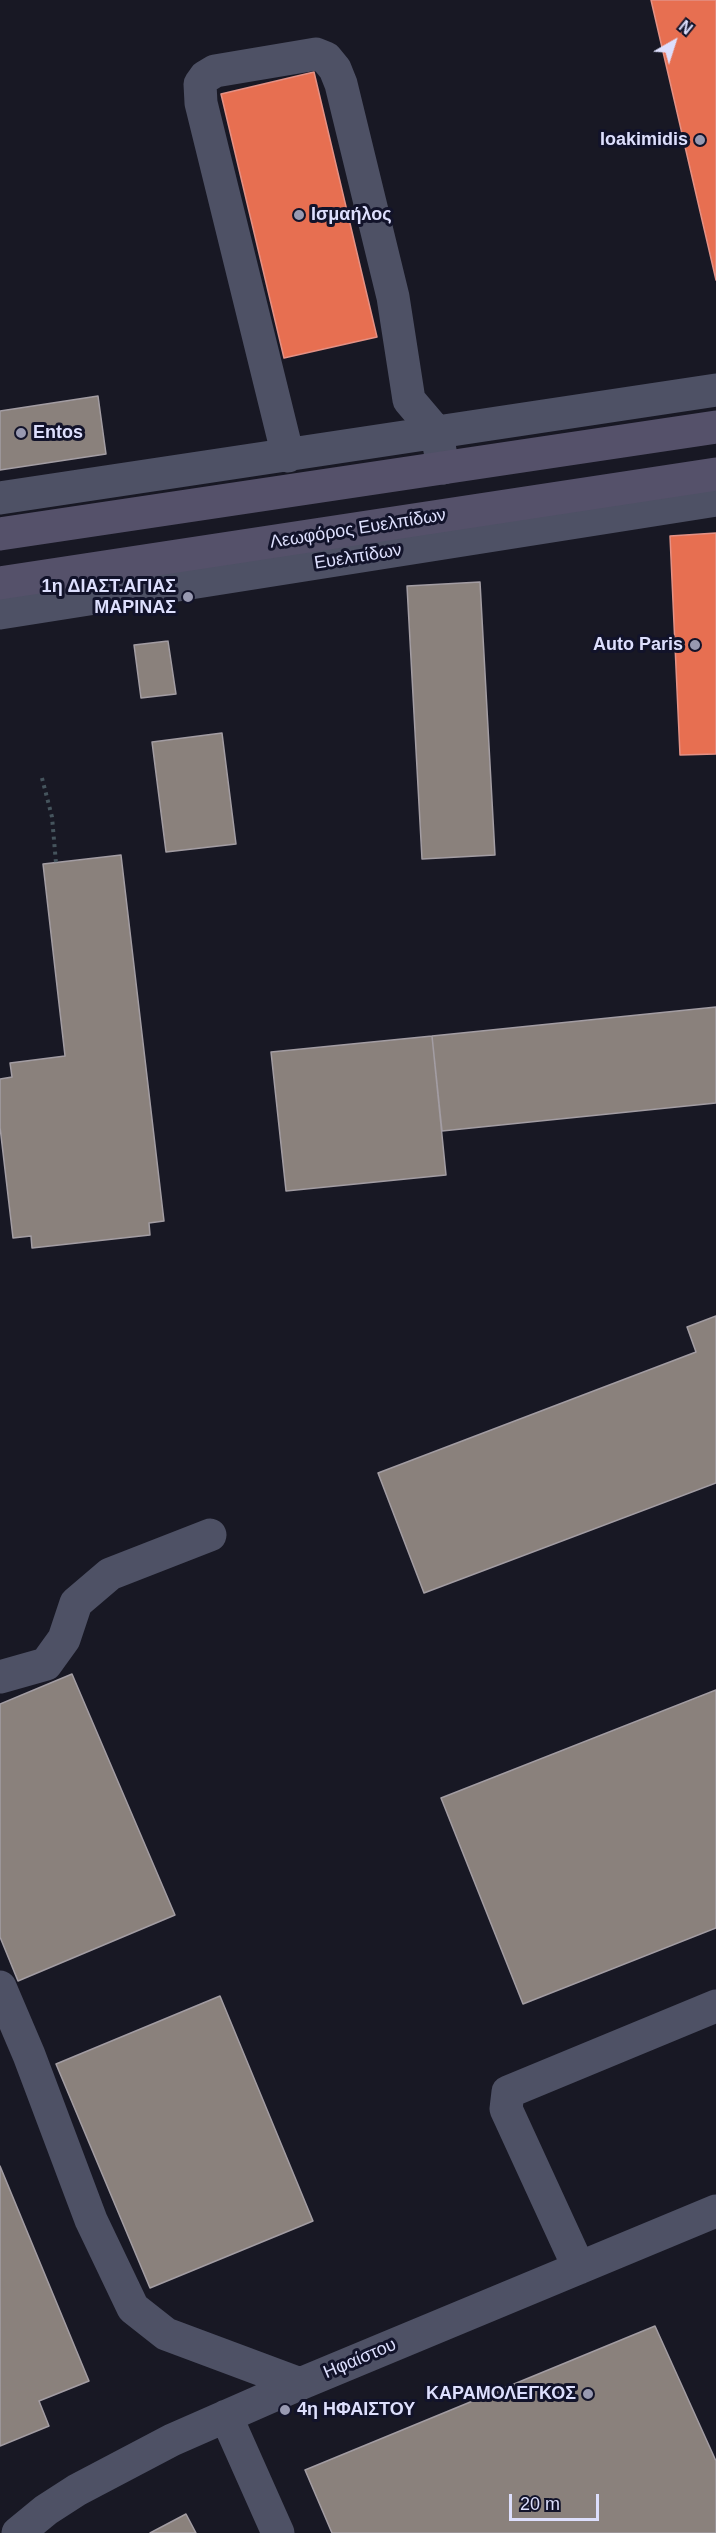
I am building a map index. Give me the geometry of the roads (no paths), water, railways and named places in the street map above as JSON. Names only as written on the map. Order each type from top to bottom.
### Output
[{"type":"main road","points":[[0,534],[716,427]]},
{"type":"main road","name":"Λεωφόρος Ευελπίδων","points":[[0,583],[73,587],[541,515],[716,474]]},
{"type":"street","points":[[288,456],[201,103],[200,84],[204,77],[215,71],[316,54],[326,58],[335,69],[340,84],[393,297],[409,400],[437,434],[443,468]]},
{"type":"street","points":[[0,498],[437,434],[716,390]]},
{"type":"street","points":[[541,515],[716,500]]},
{"type":"street","points":[[0,613],[73,587]]},
{"type":"street","points":[[0,1677],[46,1664],[63,1639],[76,1603],[110,1574],[210,1535]]},
{"type":"street","points":[[0,1987],[29,2055],[91,2220],[133,2308],[166,2334],[300,2384]]},
{"type":"street","points":[[579,2268],[506,2109],[508,2092],[716,2006]]},
{"type":"street","name":"Ηφαίστου","points":[[18,2533],[46,2510],[92,2481],[226,2416],[716,2211]]},
{"type":"street","points":[[226,2416],[278,2533]]},
{"type":"place","name":"Ioakimidis","points":[[700,140]]},
{"type":"place","name":"Ισμαήλος","points":[[299,215]]},
{"type":"place","name":"Entos","points":[[21,433]]},
{"type":"place","name":"1η ΔΙΑΣΤ.ΑΓΙΑΣ ΜΑΡΙΝΑΣ","points":[[188,597]]},
{"type":"place","name":"Auto Paris","points":[[695,645]]},
{"type":"place","name":"ΚΑΡΑΜΟΛΕΓΚΟΣ","points":[[588,2394]]},
{"type":"place","name":"4η ΗΦΑΙΣΤΟΥ","points":[[285,2410]]}]
